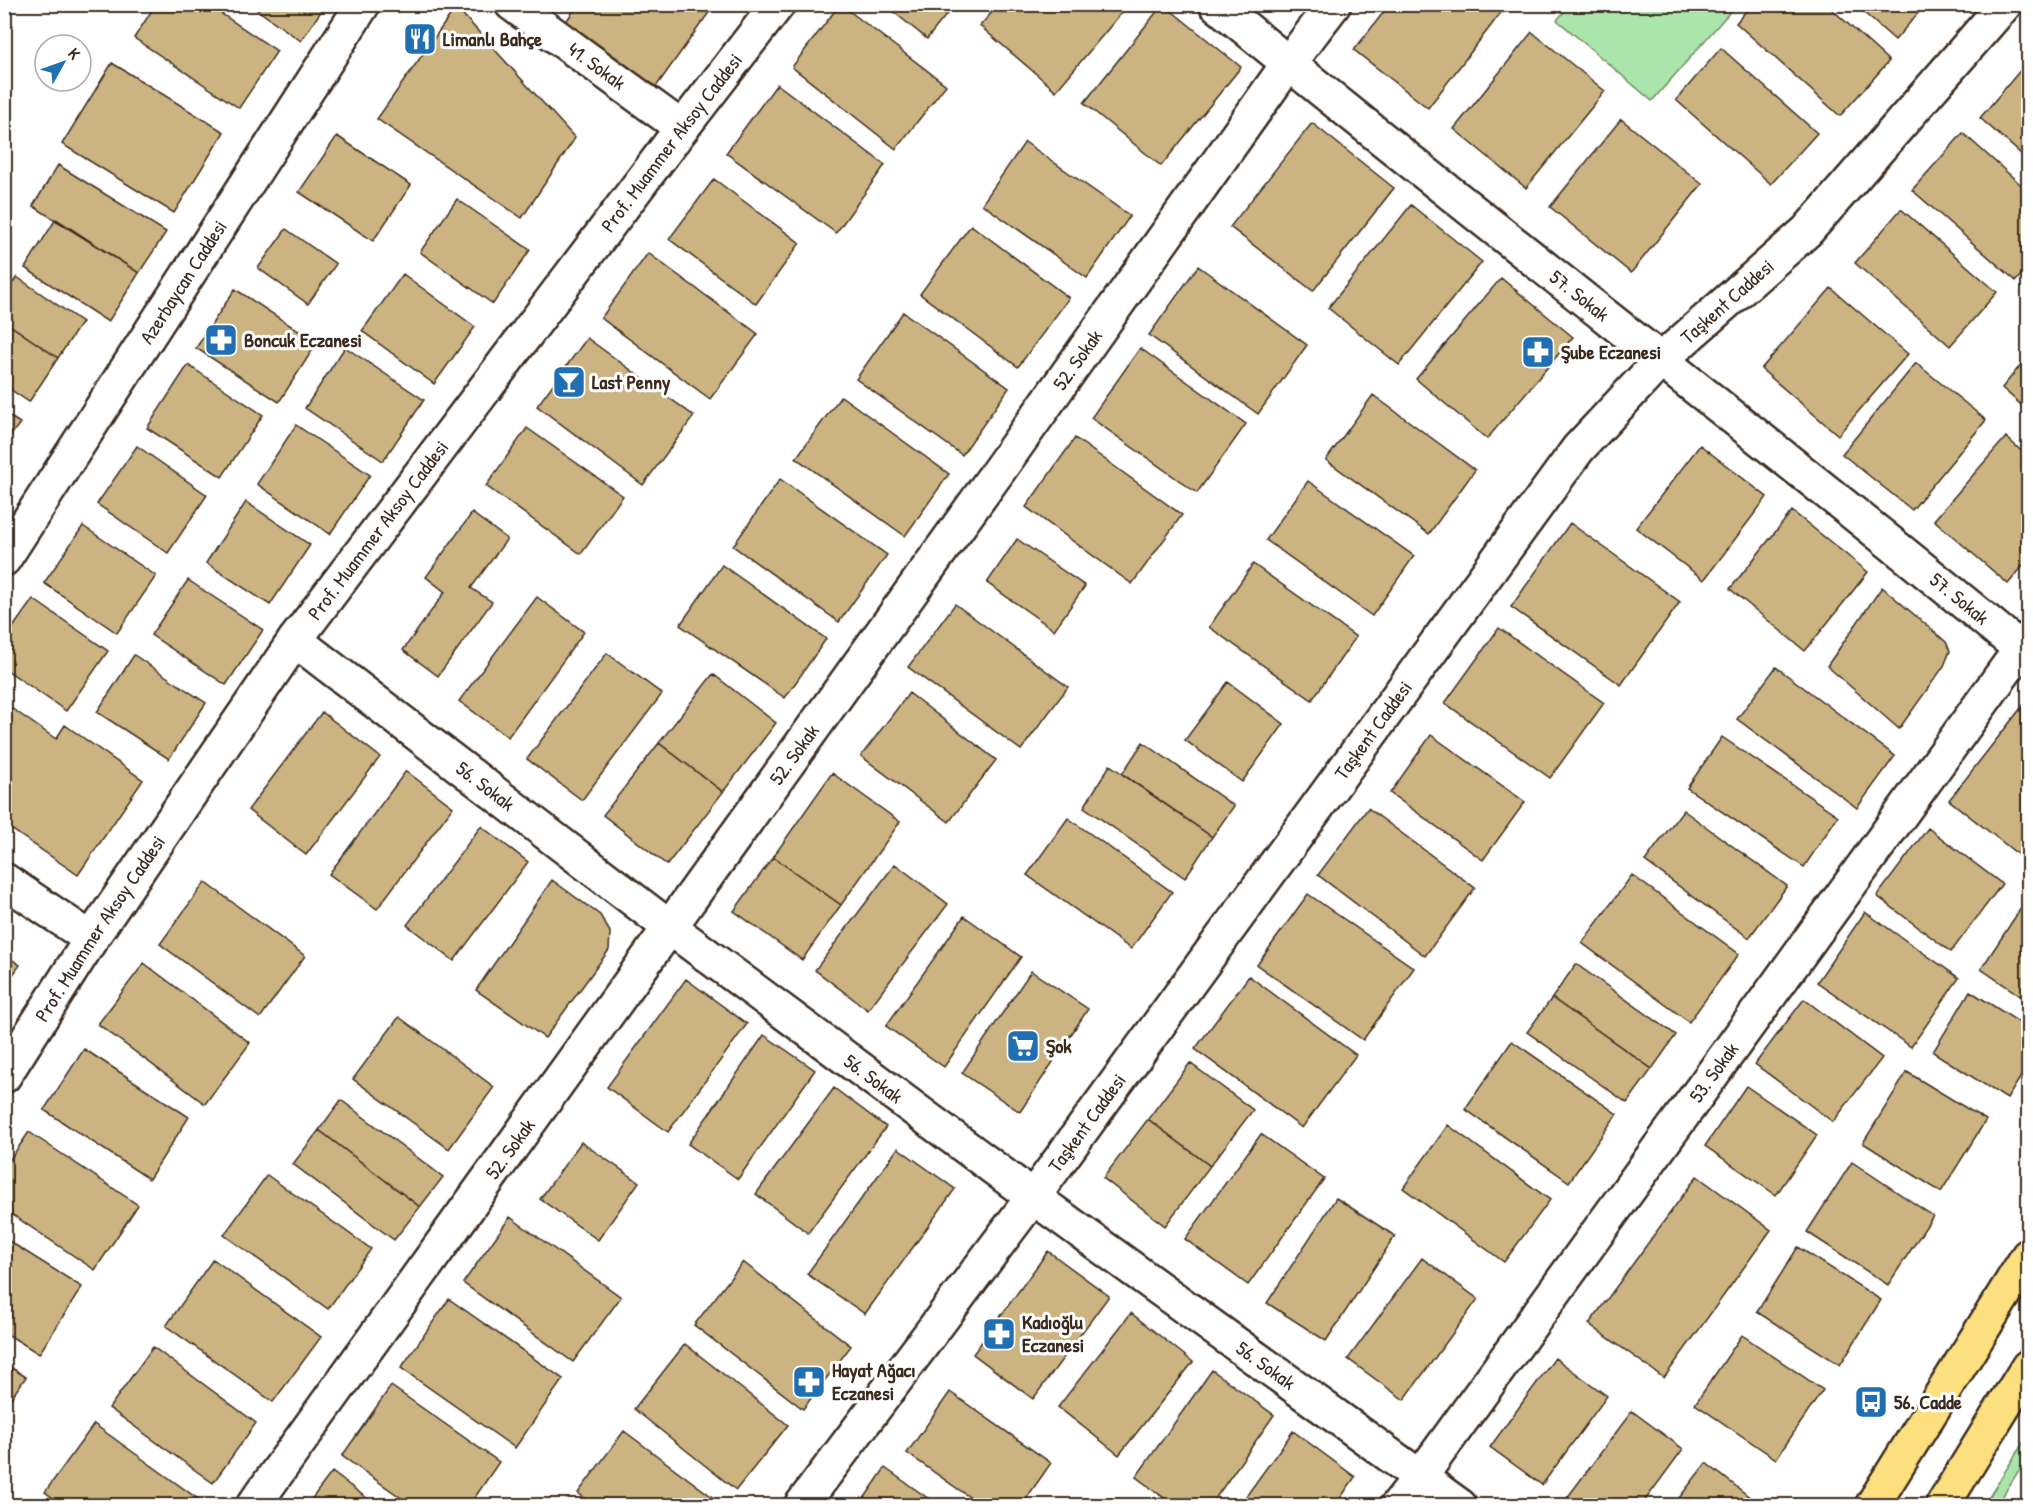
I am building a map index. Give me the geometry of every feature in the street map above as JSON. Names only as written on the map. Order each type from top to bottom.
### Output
[{"type":"main road","points":[[1872,1506],[2028,1256]]},
{"type":"main road","points":[[1942,1506],[2028,1367]]},
{"type":"street","name":"Azerbaycan Caddesi","points":[[4,560],[363,4]]},
{"type":"street","name":"41. Sokak","points":[[512,4],[682,128]]},
{"type":"street","name":"Prof. Muammer Aksoy Caddesi","points":[[4,1076],[91,939],[295,640],[778,4]]},
{"type":"street","name":"57. Sokak","points":[[1216,4],[1288,64],[2026,648]]},
{"type":"street","name":"52. Sokak","points":[[253,1506],[999,470],[1288,64],[1334,4]]},
{"type":"street","name":"Taşkent Caddesi","points":[[801,1506],[1033,1197],[1578,449],[1662,359],[1806,231],[2005,4]]},
{"type":"street","name":"56. Sokak","points":[[295,640],[669,927],[1033,1197],[1460,1506]]},
{"type":"street","name":"53. Sokak","points":[[1397,1506],[2026,648]]},
{"type":"street","points":[[4,880],[91,939]]},
{"type":"green space","points":[[1571,4],[1736,5],[1652,101],[1557,20]]},
{"type":"green space","points":[[2028,1435],[2028,1456],[1997,1505],[1984,1505]]},
{"type":"building","points":[[156,4],[207,4],[277,51],[239,108],[134,38]]},
{"type":"building","points":[[249,4],[326,4],[301,41]]},
{"type":"building","points":[[578,4],[715,4],[653,91],[563,26]]},
{"type":"building","points":[[840,4],[946,85],[896,149],[792,67]]},
{"type":"building","points":[[884,4],[955,4],[927,39]]},
{"type":"building","points":[[999,4],[1129,4],[1056,91],[980,26]]},
{"type":"building","points":[[1163,4],[1241,67],[1161,166],[1084,103]]},
{"type":"building","points":[[1390,4],[1504,4],[1506,6],[1428,108],[1354,50]]},
{"type":"building","points":[[1752,4],[1826,4],[1889,61],[1840,116],[1736,23]]},
{"type":"building","points":[[1854,4],[1926,4],[1895,40]]},
{"type":"building","points":[[456,7],[575,138],[522,218],[377,119]]},
{"type":"building","points":[[1532,32],[1605,91],[1526,188],[1454,129]]},
{"type":"building","points":[[1721,48],[1817,133],[1771,184],[1676,100]]},
{"type":"building","points":[[2028,61],[2028,160],[1980,118]]},
{"type":"building","points":[[112,63],[224,132],[174,213],[62,144]]},
{"type":"building","points":[[777,84],[885,165],[836,233],[726,153]]},
{"type":"building","points":[[1621,119],[1702,184],[1631,273],[1550,207]]},
{"type":"building","points":[[1312,123],[1394,188],[1313,291],[1230,227]]},
{"type":"building","points":[[1963,133],[2028,191],[2028,267],[2016,281],[1912,190]]},
{"type":"building","points":[[337,136],[411,185],[373,241],[299,192]]},
{"type":"building","points":[[1025,142],[1130,216],[1087,278],[982,204]]},
{"type":"building","points":[[58,165],[166,232],[139,273],[33,206]]},
{"type":"building","points":[[714,179],[800,243],[756,304],[669,239]]},
{"type":"building","points":[[457,199],[530,250],[493,304],[420,252]]},
{"type":"building","points":[[1411,205],[1482,262],[1399,365],[1328,308]]},
{"type":"building","points":[[1901,209],[1997,292],[1950,346],[1855,263]]},
{"type":"building","points":[[56,219],[139,273],[108,322],[25,268]]},
{"type":"building","points":[[971,225],[1069,298],[1018,367],[920,294]]},
{"type":"building","points":[[286,229],[336,264],[308,304],[258,268]]},
{"type":"building","points":[[648,253],[758,334],[710,399],[601,318]]},
{"type":"building","points":[[1198,266],[1307,345],[1258,414],[1149,335]]},
{"type":"building","points":[[403,274],[475,327],[434,384],[362,331]]},
{"type":"building","points":[[17,277],[82,322],[58,358],[4,321],[4,295]]},
{"type":"building","points":[[1501,278],[1573,337],[1487,439],[1416,379]]},
{"type":"building","points":[[1831,288],[1908,354],[1838,435],[1761,369]]},
{"type":"building","points":[[235,289],[317,343],[279,402],[196,348]]},
{"type":"building","points":[[903,312],[1009,388],[962,455],[856,379]]},
{"type":"building","points":[[4,321],[58,358],[29,402],[4,385]]},
{"type":"building","points":[[587,338],[694,416],[643,485],[537,406]]},
{"type":"building","points":[[345,347],[424,400],[383,461],[305,408]]},
{"type":"building","points":[[1140,348],[1246,424],[1197,493],[1091,418]]},
{"type":"building","points":[[2028,356],[2028,411],[2002,388]]},
{"type":"building","points":[[1916,363],[1986,420],[1912,510],[1842,454]]},
{"type":"building","points":[[188,365],[263,415],[222,477],[147,428]]},
{"type":"building","points":[[1373,395],[1475,470],[1429,534],[1326,460]]},
{"type":"building","points":[[841,396],[949,474],[905,536],[796,458]]},
{"type":"building","points":[[4,413],[20,423],[4,445]]},
{"type":"building","points":[[296,425],[370,475],[330,534],[257,484]]},
{"type":"building","points":[[527,428],[623,496],[581,554],[486,486]]},
{"type":"building","points":[[2006,437],[2028,457],[2028,560],[2008,584],[1934,520]]},
{"type":"building","points":[[1075,438],[1182,515],[1132,584],[1026,507]]},
{"type":"building","points":[[1700,445],[1767,497],[1704,580],[1636,528]]},
{"type":"building","points":[[137,446],[207,495],[168,553],[97,504]]},
{"type":"building","points":[[780,479],[887,555],[839,622],[733,546]]},
{"type":"building","points":[[1308,481],[1414,556],[1372,616],[1266,540]]},
{"type":"building","points":[[246,502],[310,545],[270,605],[206,563]]},
{"type":"building","points":[[1792,511],[1868,572],[1805,651],[1730,589]]},
{"type":"building","points":[[472,513],[507,539],[471,588],[492,602],[438,676],[403,650],[445,592],[426,577]]},
{"type":"building","points":[[1570,523],[1680,602],[1621,685],[1511,607]]},
{"type":"building","points":[[83,526],[156,576],[117,633],[44,583]]},
{"type":"building","points":[[1017,539],[1085,586],[1054,630],[987,583]]},
{"type":"building","points":[[1253,564],[1356,637],[1312,700],[1209,627]]},
{"type":"building","points":[[722,565],[826,639],[785,698],[680,625]]},
{"type":"building","points":[[188,580],[263,630],[226,685],[151,635]]},
{"type":"building","points":[[1882,587],[1946,642],[1950,651],[1944,666],[1899,729],[1827,666]]},
{"type":"building","points":[[537,597],[584,632],[508,737],[459,701]]},
{"type":"building","points":[[33,599],[108,651],[66,711],[4,668],[4,640]]},
{"type":"building","points":[[955,604],[1068,687],[1021,750],[908,667]]},
{"type":"building","points":[[1499,628],[1604,703],[1550,778],[1445,703]]},
{"type":"building","points":[[607,653],[662,694],[582,800],[527,759]]},
{"type":"building","points":[[134,655],[206,703],[169,759],[97,712]]},
{"type":"building","points":[[1776,667],[1895,756],[1857,808],[1737,719]]},
{"type":"building","points":[[713,674],[776,723],[723,792],[659,743]]},
{"type":"building","points":[[1228,682],[1284,724],[1242,782],[1185,740]]},
{"type":"building","points":[[909,693],[996,760],[949,822],[861,756]]},
{"type":"building","points":[[4,703],[56,739],[65,725],[143,780],[78,875],[4,824]]},
{"type":"building","points":[[2025,703],[2028,706],[2028,846],[2020,856],[1949,800]]},
{"type":"building","points":[[322,712],[380,757],[306,855],[248,810]]},
{"type":"building","points":[[1431,735],[1525,802],[1483,860],[1390,793]]},
{"type":"building","points":[[1722,737],[1838,816],[1804,867],[1687,788]]},
{"type":"building","points":[[1143,742],[1234,806],[1212,837],[1122,774]]},
{"type":"building","points":[[659,743],[723,792],[667,865],[603,815]]},
{"type":"building","points":[[1110,765],[1212,837],[1185,878],[1084,807]]},
{"type":"building","points":[[406,771],[453,807],[377,909],[329,874]]},
{"type":"building","points":[[832,773],[900,822],[841,905],[773,857]]},
{"type":"building","points":[[1368,808],[1475,888],[1425,956],[1318,875]]},
{"type":"building","points":[[1683,810],[1787,886],[1749,938],[1645,861]]},
{"type":"building","points":[[1068,818],[1172,892],[1131,949],[1027,875]]},
{"type":"building","points":[[481,826],[528,862],[454,961],[407,925]]},
{"type":"building","points":[[1928,828],[2002,884],[1951,952],[1877,896]]},
{"type":"building","points":[[773,857],[841,905],[802,960],[734,911]]},
{"type":"building","points":[[895,864],[948,904],[868,1010],[815,970]]},
{"type":"building","points":[[1632,875],[1739,954],[1689,1022],[1582,943]]},
{"type":"building","points":[[552,880],[600,915],[610,932],[609,950],[545,1038],[476,990]]},
{"type":"building","points":[[205,882],[305,956],[260,1018],[160,944]]},
{"type":"building","points":[[1308,894],[1414,968],[1363,1040],[1257,965]]},
{"type":"building","points":[[2028,900],[2028,1001],[1981,969]]},
{"type":"building","points":[[1865,912],[1959,978],[1911,1047],[1817,982]]},
{"type":"building","points":[[964,916],[1021,957],[944,1067],[886,1026]]},
{"type":"building","points":[[4,954],[20,965],[4,987]]},
{"type":"building","points":[[144,963],[250,1043],[205,1104],[98,1024]]},
{"type":"building","points":[[1576,964],[1676,1035],[1652,1069],[1552,998]]},
{"type":"building","points":[[1031,971],[1088,1009],[1020,1112],[962,1073]]},
{"type":"building","points":[[1249,976],[1356,1055],[1302,1128],[1195,1049]]},
{"type":"building","points":[[686,979],[747,1024],[668,1132],[607,1087]]},
{"type":"building","points":[[1970,991],[2028,1028],[2028,1065],[2007,1099],[1933,1052]]},
{"type":"building","points":[[1552,998],[1652,1069],[1627,1103],[1527,1032]]},
{"type":"building","points":[[1804,999],[1882,1058],[1833,1122],[1755,1064]]},
{"type":"building","points":[[399,1017],[494,1087],[449,1149],[353,1079]]},
{"type":"building","points":[[764,1035],[815,1070],[738,1179],[688,1144]]},
{"type":"building","points":[[1512,1041],[1617,1114],[1569,1182],[1465,1109]]},
{"type":"building","points":[[84,1049],[189,1117],[149,1179],[44,1110]]},
{"type":"building","points":[[1190,1063],[1253,1110],[1210,1166],[1148,1119]]},
{"type":"building","points":[[1907,1072],[1986,1120],[1941,1192],[1863,1143]]},
{"type":"building","points":[[1746,1086],[1817,1135],[1776,1195],[1705,1146]]},
{"type":"building","points":[[834,1088],[886,1127],[808,1233],[756,1194]]},
{"type":"building","points":[[341,1100],[443,1177],[420,1207],[319,1130]]},
{"type":"building","points":[[1148,1119],[1210,1166],[1165,1226],[1103,1178]]},
{"type":"building","points":[[1448,1125],[1550,1200],[1504,1262],[1403,1188]]},
{"type":"building","points":[[319,1130],[420,1207],[394,1240],[293,1164]]},
{"type":"building","points":[[29,1132],[138,1205],[95,1270],[4,1209],[4,1168]]},
{"type":"building","points":[[1261,1134],[1324,1179],[1248,1285],[1185,1239]]},
{"type":"building","points":[[581,1142],[639,1182],[598,1240],[540,1199]]},
{"type":"building","points":[[898,1148],[955,1189],[865,1314],[807,1274]]},
{"type":"building","points":[[1852,1162],[1933,1216],[1888,1285],[1807,1232]]},
{"type":"building","points":[[267,1175],[371,1249],[328,1309],[224,1235]]},
{"type":"building","points":[[1697,1176],[1771,1230],[1664,1378],[1589,1324]]},
{"type":"building","points":[[1336,1198],[1395,1236],[1326,1341],[1267,1303]]},
{"type":"building","points":[[510,1217],[621,1297],[573,1362],[463,1283]]},
{"type":"building","points":[[4,1238],[82,1287],[39,1354],[4,1332]]},
{"type":"building","points":[[1798,1247],[1881,1300],[1840,1365],[1757,1312]]},
{"type":"building","points":[[1048,1251],[1109,1296],[1033,1399],[973,1354]]},
{"type":"building","points":[[1422,1258],[1478,1299],[1404,1400],[1348,1359]]},
{"type":"building","points":[[213,1259],[321,1337],[273,1402],[166,1326]]},
{"type":"building","points":[[743,1262],[851,1346],[803,1409],[694,1325]]},
{"type":"building","points":[[449,1299],[563,1379],[515,1448],[401,1368]]},
{"type":"building","points":[[1131,1313],[1193,1362],[1119,1455],[1058,1407]]},
{"type":"building","points":[[1742,1335],[1823,1390],[1776,1459],[1695,1404]]},
{"type":"building","points":[[685,1344],[788,1425],[736,1490],[634,1409]]},
{"type":"building","points":[[153,1347],[256,1423],[213,1483],[109,1408]]},
{"type":"building","points":[[1555,1358],[1607,1396],[1542,1485],[1490,1447]]},
{"type":"building","points":[[4,1363],[26,1377],[4,1408]]},
{"type":"building","points":[[1212,1370],[1274,1415],[1210,1506],[1175,1506],[1136,1477]]},
{"type":"building","points":[[391,1386],[499,1462],[469,1506],[413,1506],[342,1456]]},
{"type":"building","points":[[950,1392],[1051,1463],[1021,1506],[982,1506],[907,1453]]},
{"type":"building","points":[[1632,1411],[1683,1449],[1641,1506],[1561,1506]]},
{"type":"building","points":[[94,1424],[198,1499],[194,1506],[64,1506],[45,1492]]},
{"type":"building","points":[[624,1431],[723,1506],[595,1506],[578,1493]]},
{"type":"building","points":[[1293,1431],[1355,1477],[1335,1506],[1239,1506]]},
{"type":"building","points":[[1706,1463],[1756,1502],[1754,1506],[1673,1506]]},
{"type":"building","points":[[885,1468],[939,1506],[859,1506]]},
{"type":"building","points":[[332,1472],[377,1506],[317,1506],[310,1501]]},
{"type":"place","name":"Limanlı Bahçe","points":[[420,39]]},
{"type":"place","name":"Boncuk Eczanesi","points":[[221,340]]},
{"type":"place","name":"Şube Eczanesi","points":[[1538,352]]},
{"type":"place","name":"Last Penny","points":[[569,382]]},
{"type":"place","name":"Şok","points":[[1023,1046]]},
{"type":"place","name":"Kadıoğlu Eczanesi","points":[[999,1334]]},
{"type":"place","name":"Hayat Ağacı Eczanesi","points":[[809,1382]]},
{"type":"place","name":"56. Cadde","points":[[1871,1402]]}]
